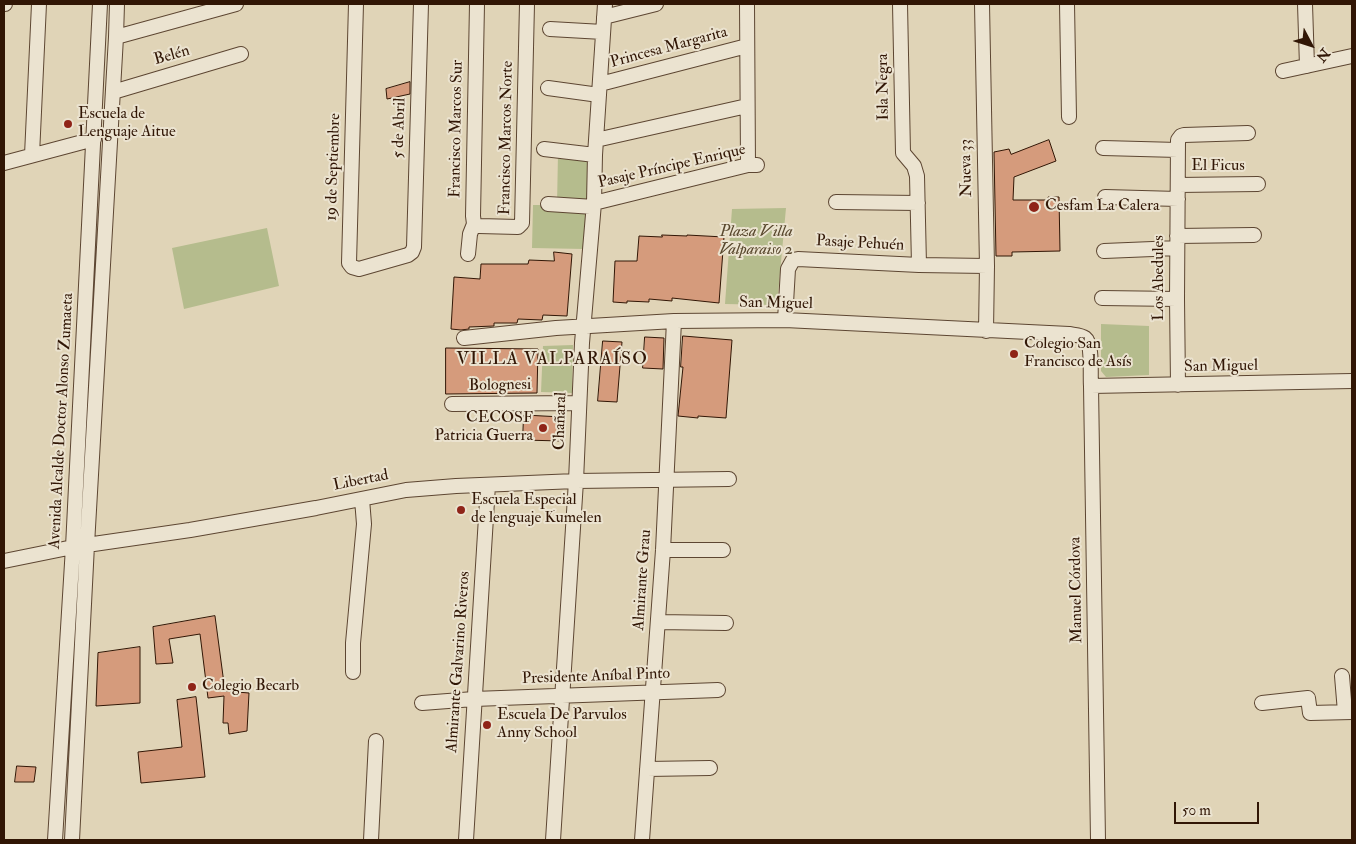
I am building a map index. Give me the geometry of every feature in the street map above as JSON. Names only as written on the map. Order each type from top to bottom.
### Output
[{"type":"street","points":[[32,156],[39,4]]},
{"type":"street","name":"Avenida Alcalde Doctor Alonso Zumaeta","points":[[54,840],[73,547],[100,4]]},
{"type":"street","name":"Avenida Alcalde Doctor Alonso Zumaeta","points":[[72,840],[117,4]]},
{"type":"street","points":[[116,37],[236,4]]},
{"type":"street","name":"19 de Septiembre","points":[[356,4],[349,263],[352,267],[359,269],[402,257],[412,252]]},
{"type":"street","name":"5 de Abril","points":[[412,252],[414,247],[421,4]]},
{"type":"street","name":"Francisco Marcos Sur","points":[[468,254],[470,234],[474,224],[477,4]]},
{"type":"street","name":"Francisco Marcos Norte","points":[[474,224],[480,226],[518,227],[522,223],[527,4]]},
{"type":"street","points":[[604,10],[656,4]]},
{"type":"street","points":[[596,140],[747,106],[746,4]]},
{"type":"street","name":"Isla Negra","points":[[900,4],[903,153],[914,166],[917,176],[919,265]]},
{"type":"street","name":"Nueva 33","points":[[982,4],[987,266],[986,331]]},
{"type":"street","points":[[1067,4],[1069,117]]},
{"type":"street","points":[[1305,4],[1307,66]]},
{"type":"street","name":"Chañaral","points":[[553,840],[576,481],[582,343],[594,205],[595,155],[604,10]]},
{"type":"street","points":[[550,29],[603,32]]},
{"type":"street","name":"Princesa Margarita","points":[[599,90],[747,46]]},
{"type":"street","name":"Belén","points":[[113,92],[241,54]]},
{"type":"street","points":[[1283,71],[1352,56]]},
{"type":"street","points":[[548,88],[599,90]]},
{"type":"street","name":"Pasaje Príncipe Enrique","points":[[548,204],[594,205],[752,165],[747,106]]},
{"type":"street","points":[[1103,148],[1178,145],[1180,136],[1184,135],[1248,133]]},
{"type":"street","points":[[4,163],[94,139]]},
{"type":"street","name":"Los Abedules","points":[[1178,145],[1178,385]]},
{"type":"street","points":[[544,149],[595,155]]},
{"type":"street","name":"El Ficus","points":[[1178,185],[1258,184]]},
{"type":"street","points":[[1105,197],[1178,200]]},
{"type":"street","points":[[836,202],[918,203]]},
{"type":"street","points":[[1104,251],[1254,235]]},
{"type":"street","name":"Pasaje Pehuén","points":[[785,320],[788,269],[793,260],[987,266]]},
{"type":"street","points":[[1102,298],[1177,299]]},
{"type":"street","name":"San Miguel","points":[[464,338],[584,326],[785,320],[1078,335],[1087,339]]},
{"type":"street","name":"Almirante Grau","points":[[642,840],[663,550],[674,322]]},
{"type":"street","name":"Manuel Córdova","points":[[1087,339],[1090,350],[1091,386],[1098,840]]},
{"type":"street","name":"San Miguel","points":[[1091,386],[1352,381]]},
{"type":"street","name":"Bolognesi","points":[[452,404],[579,403]]},
{"type":"street","name":"Libertad","points":[[4,561],[73,547],[190,530],[406,490],[576,481],[729,478]]},
{"type":"street","name":"Almirante Galvarino Riveros","points":[[466,840],[488,485]]},
{"type":"street","points":[[353,672],[353,643],[364,524],[362,499]]},
{"type":"street","points":[[663,550],[723,550]]},
{"type":"street","points":[[658,622],[726,623]]},
{"type":"street","points":[[1262,703],[1308,698],[1310,713],[1349,712],[1342,676]]},
{"type":"street","name":"Presidente Aníbal Pinto","points":[[422,703],[652,691],[718,690]]},
{"type":"street","points":[[371,840],[376,741]]},
{"type":"street","points":[[647,768],[710,768]]},
{"type":"green space","points":[[558,154],[590,158],[584,249],[532,248],[533,205],[557,205]]},
{"type":"green space","name":"Plaza Villa Valparaiso 2","points":[[786,208],[777,305],[725,304],[732,209]]},
{"type":"green space","points":[[267,228],[279,286],[184,309],[172,248]]},
{"type":"green space","points":[[1101,324],[1149,326],[1149,375],[1106,377],[1101,371]]},
{"type":"green space","points":[[573,345],[572,393],[541,392],[543,346]]},
{"type":"building","points":[[410,82],[410,94],[387,99],[386,89]]},
{"type":"building","points":[[1049,140],[1056,161],[1014,177],[1013,200],[1048,200],[1048,197],[1059,197],[1060,251],[1012,252],[1012,256],[996,256],[994,152],[1009,149],[1011,154]]},
{"type":"building","points":[[662,235],[724,237],[719,303],[672,298],[672,301],[649,299],[649,302],[613,302],[615,261],[637,261],[639,236],[662,237]]},
{"type":"building","points":[[554,252],[572,254],[567,316],[543,315],[542,320],[518,319],[517,323],[494,323],[494,326],[469,327],[469,329],[461,330],[451,329],[454,277],[480,279],[481,264],[528,264],[529,260],[554,261]]},
{"type":"building","points":[[683,336],[732,340],[726,418],[678,416],[683,367],[681,367]]},
{"type":"building","points":[[645,337],[664,338],[663,369],[643,368]]},
{"type":"building","points":[[603,341],[622,342],[617,402],[598,401]]},
{"type":"building","points":[[446,348],[538,349],[537,393],[446,394]]},
{"type":"building","name":"CECOSF Patricia Guerra","points":[[524,415],[562,417],[561,441],[523,440]]},
{"type":"building","points":[[215,616],[225,691],[249,693],[247,731],[229,734],[228,723],[223,723],[224,696],[208,698],[200,634],[169,639],[173,663],[156,664],[153,627]]},
{"type":"building","points":[[140,647],[140,703],[96,706],[98,653]]},
{"type":"building","points":[[196,697],[205,777],[141,783],[138,752],[182,747],[177,700]]},
{"type":"building","points":[[17,766],[36,767],[34,782],[15,782]]},
{"type":"place","name":"Escuela de Lenguaje Aitue","points":[[68,124]]},
{"type":"place","name":"Cesfam La Calera","points":[[1034,207]]},
{"type":"place","name":"Colegio San Francisco de Asís","points":[[1014,354]]},
{"type":"place","name":"CECOSF Patricia Guerra","points":[[543,428]]},
{"type":"place","name":"Escuela Especial de lenguaje Kumelen","points":[[461,510]]},
{"type":"place","name":"Colegio Becarb","points":[[192,687]]},
{"type":"place","name":"Escuela De Parvulos Anny School","points":[[487,725]]},
{"type":"district","name":"VILLA VALPARAÍSO","points":[[552,360]]}]
